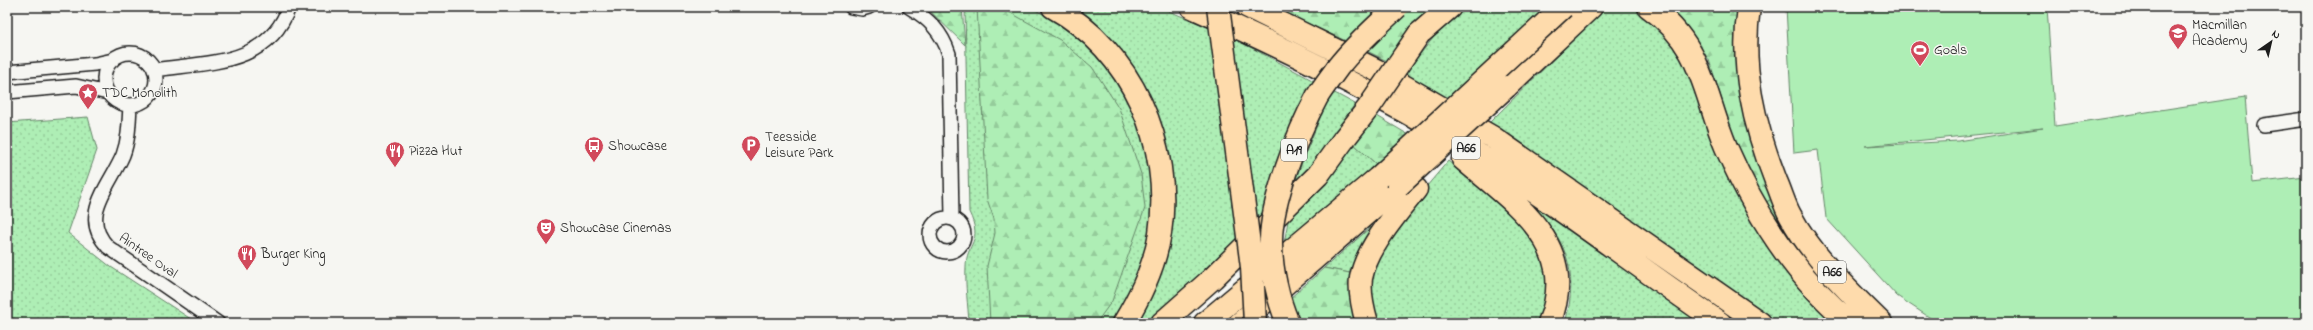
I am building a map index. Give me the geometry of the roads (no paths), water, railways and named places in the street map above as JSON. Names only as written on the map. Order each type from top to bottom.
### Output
[{"type":"highway","points":[[1054,7],[1082,26],[1117,63],[1143,108],[1158,157],[1162,208],[1160,234],[1146,283],[1124,323]]},
{"type":"highway","name":"A66","points":[[1192,7],[1252,33],[1415,117],[1476,154],[1547,201],[1720,323]]},
{"type":"highway","points":[[1218,7],[1252,267],[1255,323]]},
{"type":"highway","name":"A66","points":[[1248,7],[1376,70],[1492,137],[1760,323]]},
{"type":"highway","name":"A19","points":[[1288,323],[1283,310],[1271,243],[1275,209],[1287,170],[1317,97],[1339,66],[1366,35],[1397,7]]},
{"type":"highway","points":[[1162,323],[1213,278],[1318,175],[1369,107],[1420,34],[1450,7]]},
{"type":"highway","points":[[1205,323],[1378,178],[1563,7]]},
{"type":"highway","name":"A66","points":[[1367,323],[1362,304],[1361,278],[1369,257],[1407,188],[1506,87],[1591,7]]},
{"type":"highway","name":"A66","points":[[1649,7],[1659,14],[1681,37],[1698,64],[1726,145],[1747,193],[1774,238],[1806,279],[1851,323]]},
{"type":"highway","name":"A66","points":[[1749,7],[1746,69],[1754,120],[1790,215],[1817,254],[1848,290],[1881,323]]},
{"type":"highway","name":"A66","points":[[1415,117],[1514,203],[1534,224],[1550,246],[1558,271],[1558,298],[1549,323]]},
{"type":"highway","points":[[1240,323],[1407,188]]},
{"type":"street","points":[[154,70],[236,57],[255,50],[280,28],[289,7]]},
{"type":"street","points":[[851,7],[862,9],[869,7]]},
{"type":"street","points":[[909,7],[924,16],[937,29],[945,41],[949,54],[952,218]]},
{"type":"street","points":[[7,72],[94,64],[113,60],[121,55],[131,54],[140,56],[149,62],[154,70],[156,80],[154,89],[148,98],[140,103],[130,105],[121,104],[108,93],[76,86],[7,92]]},
{"type":"street","points":[[108,93],[104,82],[106,70],[113,60]]},
{"type":"street","name":"Aintree Oval","points":[[130,105],[127,140],[123,154],[103,192],[95,213],[96,232],[108,247],[218,323]]},
{"type":"street","points":[[2264,125],[2306,119]]},
{"type":"place","name":"Macmillan Academy","points":[[2178,50]]},
{"type":"place","name":"Goals","points":[[1920,67]]},
{"type":"place","name":"TDC Monolith","points":[[88,110]]},
{"type":"place","name":"Teesside Leisure Park","points":[[751,162]]},
{"type":"place","name":"Showcase","points":[[594,163]]},
{"type":"place","name":"Pizza Hut","points":[[395,168]]},
{"type":"place","name":"Showcase Cinemas","points":[[546,245]]},
{"type":"place","name":"Burger King","points":[[247,271]]}]
